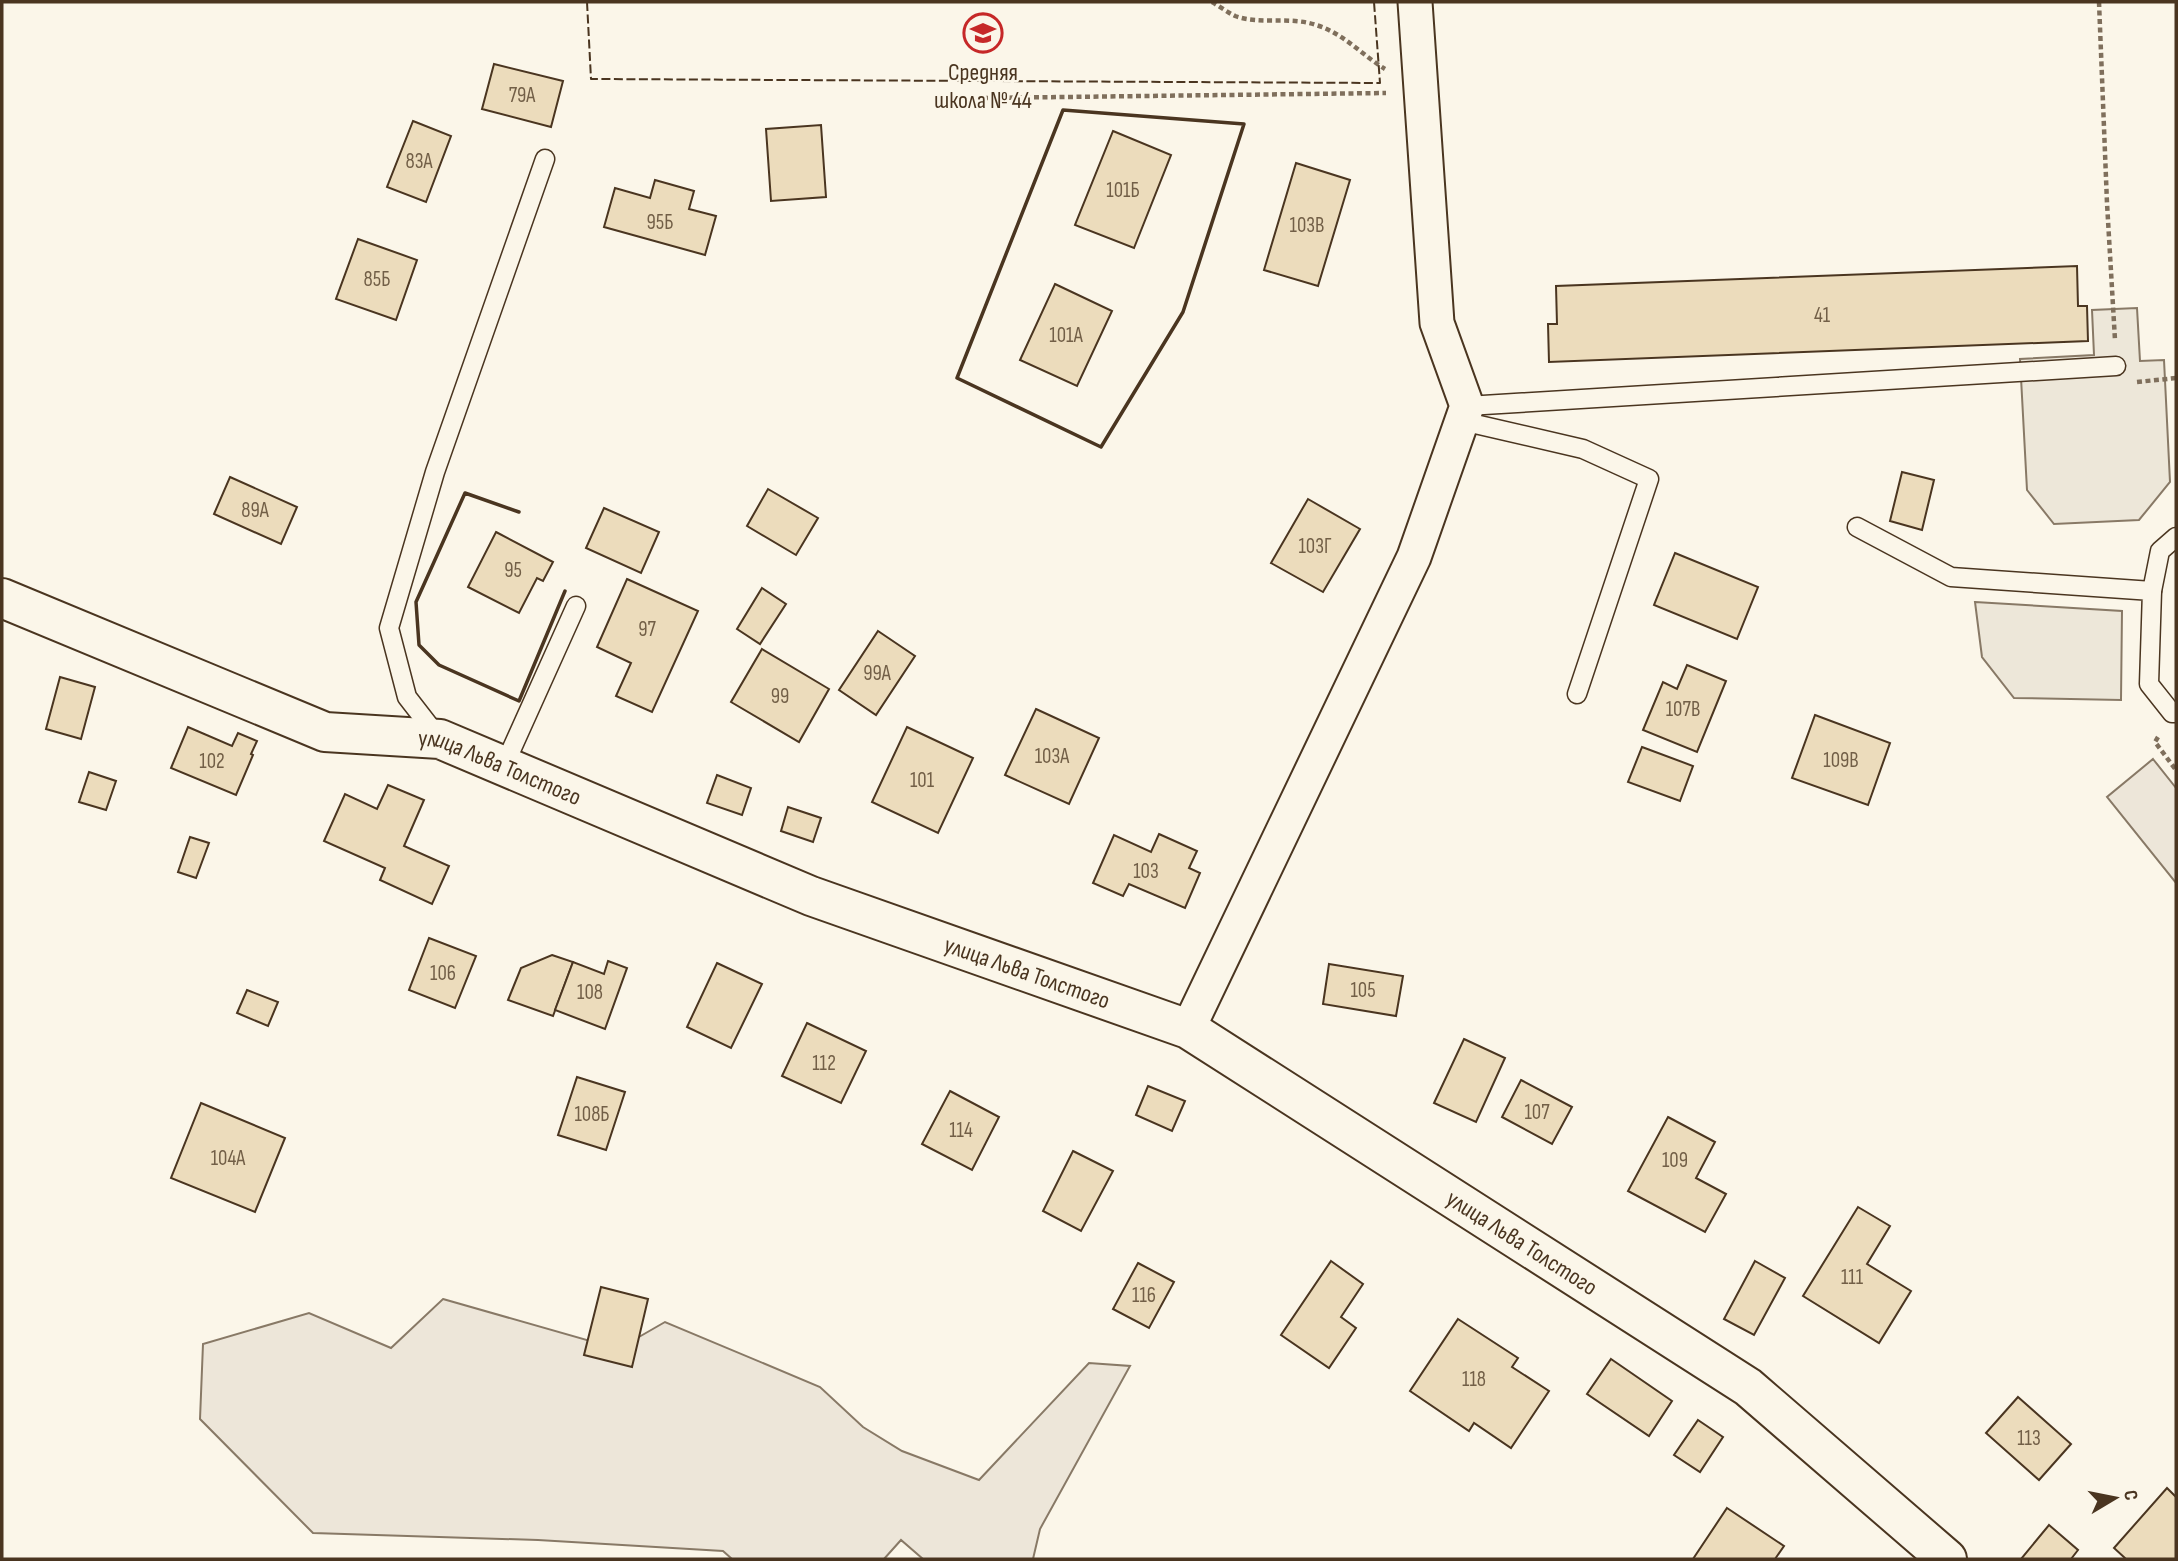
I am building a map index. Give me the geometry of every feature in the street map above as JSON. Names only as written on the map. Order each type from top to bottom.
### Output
[{"type":"street","points":[[1188,1029],[1414,558],[1464,413],[1437,323],[1415,2]]},
{"type":"street","name":"улица Льва Толстого","points":[[2,598],[325,732],[439,739],[811,896],[1188,1029],[1748,1387],[1947,1559]]},
{"type":"lane","points":[[439,739],[407,697],[389,628],[435,472],[545,159]]},
{"type":"lane","points":[[1464,413],[2116,366]]},
{"type":"lane","points":[[1464,413],[1583,449],[1649,479],[1577,694]]},
{"type":"lane","points":[[1857,527],[1951,578],[2151,591]]},
{"type":"lane","points":[[2176,537],[2160,551],[2151,591],[2150,684],[2172,713],[2176,713]]},
{"type":"lane","points":[[504,766],[576,606]]},
{"type":"path","points":[[1212,2],[1236,16],[1253,20],[1287,19],[1317,25],[1353,44],[1378,65],[1422,92]]},
{"type":"path","points":[[2099,2],[2116,366]]},
{"type":"path","points":[[983,98],[1422,92]]},
{"type":"shaded area","points":[[2137,308],[2140,361],[2164,360],[2170,482],[2139,520],[2054,524],[2027,490],[2020,359],[2094,355],[2092,310]]},
{"type":"shaded area","points":[[1975,602],[2122,611],[2121,700],[2014,698],[1982,657]]},
{"type":"shaded area","points":[[2153,759],[2176,788],[2176,883],[2107,797]]},
{"type":"shaded area","points":[[443,1299],[618,1349],[665,1322],[820,1387],[863,1427],[902,1451],[979,1480],[1089,1363],[1130,1366],[1040,1529],[1033,1559],[923,1559],[901,1540],[884,1559],[732,1559],[723,1551],[538,1540],[313,1533],[200,1419],[203,1344],[309,1313],[391,1348]]},
{"type":"building","points":[[494,64],[563,81],[551,127],[482,109]]},
{"type":"building","points":[[413,121],[451,136],[426,202],[387,187]]},
{"type":"building","points":[[821,125],[826,197],[771,201],[766,129]]},
{"type":"building","points":[[1113,131],[1171,155],[1134,248],[1075,225]]},
{"type":"building","points":[[1296,163],[1350,180],[1318,286],[1264,270]]},
{"type":"building","points":[[655,180],[694,191],[689,209],[716,216],[705,255],[604,227],[615,188],[650,198]]},
{"type":"building","points":[[358,239],[417,260],[396,320],[336,299]]},
{"type":"building","points":[[2077,266],[2078,306],[2087,306],[2088,341],[1549,362],[1548,324],[1557,324],[1556,286]]},
{"type":"building","points":[[1055,284],[1112,311],[1077,386],[1020,360]]},
{"type":"building","points":[[1902,472],[1934,480],[1922,530],[1890,521]]},
{"type":"building","points":[[230,477],[297,507],[281,544],[214,514]]},
{"type":"building","points":[[768,489],[818,518],[796,555],[747,526]]},
{"type":"building","points":[[1308,499],[1360,529],[1323,592],[1271,563]]},
{"type":"building","points":[[604,508],[659,532],[641,573],[586,548]]},
{"type":"building","points":[[496,532],[553,562],[543,581],[537,578],[519,613],[468,587]]},
{"type":"building","points":[[1675,553],[1758,587],[1737,639],[1654,605]]},
{"type":"building","points":[[627,579],[698,611],[652,712],[616,696],[631,663],[597,647]]},
{"type":"building","points":[[762,588],[786,604],[760,644],[737,629]]},
{"type":"building","points":[[878,631],[915,656],[876,715],[839,690]]},
{"type":"building","points":[[762,649],[829,689],[799,742],[731,702]]},
{"type":"building","points":[[1687,665],[1726,681],[1697,752],[1643,730],[1663,682],[1677,689]]},
{"type":"building","points":[[60,677],[95,687],[81,739],[46,729]]},
{"type":"building","points":[[1036,709],[1099,738],[1069,804],[1005,775]]},
{"type":"building","points":[[1815,715],[1890,743],[1868,805],[1792,778]]},
{"type":"building","points":[[188,727],[232,746],[238,733],[257,741],[236,795],[171,768]]},
{"type":"building","points":[[907,727],[973,758],[938,833],[872,802]]},
{"type":"building","points":[[1642,747],[1693,766],[1680,801],[1628,782]]},
{"type":"building","points":[[89,772],[116,781],[106,810],[79,802]]},
{"type":"building","points":[[717,775],[751,788],[742,815],[707,803]]},
{"type":"building","points":[[388,785],[424,800],[404,846],[449,866],[432,904],[380,880],[385,868],[324,841],[345,794],[377,809]]},
{"type":"building","points":[[788,807],[821,818],[813,842],[781,831]]},
{"type":"building","points":[[1159,834],[1197,851],[1189,868],[1200,873],[1185,908],[1129,884],[1123,896],[1093,883],[1114,835],[1151,852]]},
{"type":"building","points":[[190,837],[209,843],[196,878],[178,872]]},
{"type":"building","points":[[429,938],[476,956],[455,1008],[409,990]]},
{"type":"building","points":[[552,955],[573,962],[553,1016],[508,1000],[521,968]]},
{"type":"building","points":[[608,961],[627,968],[605,1029],[555,1010],[573,962],[604,974]]},
{"type":"building","points":[[717,963],[762,984],[731,1048],[687,1027]]},
{"type":"building","points":[[1329,964],[1403,976],[1396,1016],[1323,1004]]},
{"type":"building","points":[[247,990],[278,1002],[268,1026],[237,1013]]},
{"type":"building","points":[[807,1023],[866,1051],[841,1103],[782,1076]]},
{"type":"building","points":[[1464,1039],[1505,1058],[1476,1122],[1434,1103]]},
{"type":"building","points":[[577,1077],[625,1092],[606,1150],[558,1135]]},
{"type":"building","points":[[1521,1080],[1572,1107],[1552,1144],[1502,1117]]},
{"type":"building","points":[[1148,1086],[1185,1101],[1172,1131],[1136,1115]]},
{"type":"building","points":[[950,1091],[999,1117],[972,1170],[922,1144]]},
{"type":"building","points":[[201,1103],[285,1138],[255,1212],[171,1178]]},
{"type":"building","points":[[1668,1117],[1715,1142],[1696,1178],[1726,1194],[1705,1232],[1628,1191]]},
{"type":"building","points":[[1073,1151],[1113,1171],[1081,1231],[1043,1211]]},
{"type":"building","points":[[1858,1207],[1890,1226],[1867,1264],[1911,1291],[1879,1343],[1803,1296]]},
{"type":"building","points":[[1331,1261],[1363,1284],[1341,1317],[1356,1328],[1329,1368],[1281,1335]]},
{"type":"building","points":[[1755,1261],[1785,1278],[1754,1335],[1724,1319]]},
{"type":"building","points":[[1138,1263],[1174,1282],[1149,1328],[1113,1309]]},
{"type":"building","points":[[601,1287],[648,1299],[632,1367],[584,1355]]},
{"type":"building","points":[[1458,1319],[1518,1358],[1512,1367],[1549,1391],[1511,1448],[1474,1423],[1469,1431],[1410,1391]]},
{"type":"building","points":[[1611,1359],[1672,1401],[1649,1436],[1587,1394]]},
{"type":"building","points":[[2018,1397],[2071,1444],[2039,1480],[1986,1433]]},
{"type":"building","points":[[1698,1420],[1723,1437],[1700,1472],[1674,1455]]},
{"type":"building","points":[[2167,1488],[2176,1497],[2176,1559],[2126,1559],[2114,1548]]},
{"type":"building","points":[[1727,1508],[1784,1546],[1775,1559],[1693,1559]]},
{"type":"building","points":[[2049,1525],[2078,1550],[2071,1559],[2021,1559]]},
{"type":"fence","points":[[587,2],[591,79],[1380,83],[1374,2]]},
{"type":"wall","points":[[1063,110],[1244,124],[1183,312],[1101,447],[957,378],[1063,110]]},
{"type":"wall","points":[[519,512],[465,493],[416,602],[419,645],[439,665],[519,701],[565,591]]},
{"type":"place","name":"Средняя школа № 44","points":[[983,33]]}]
